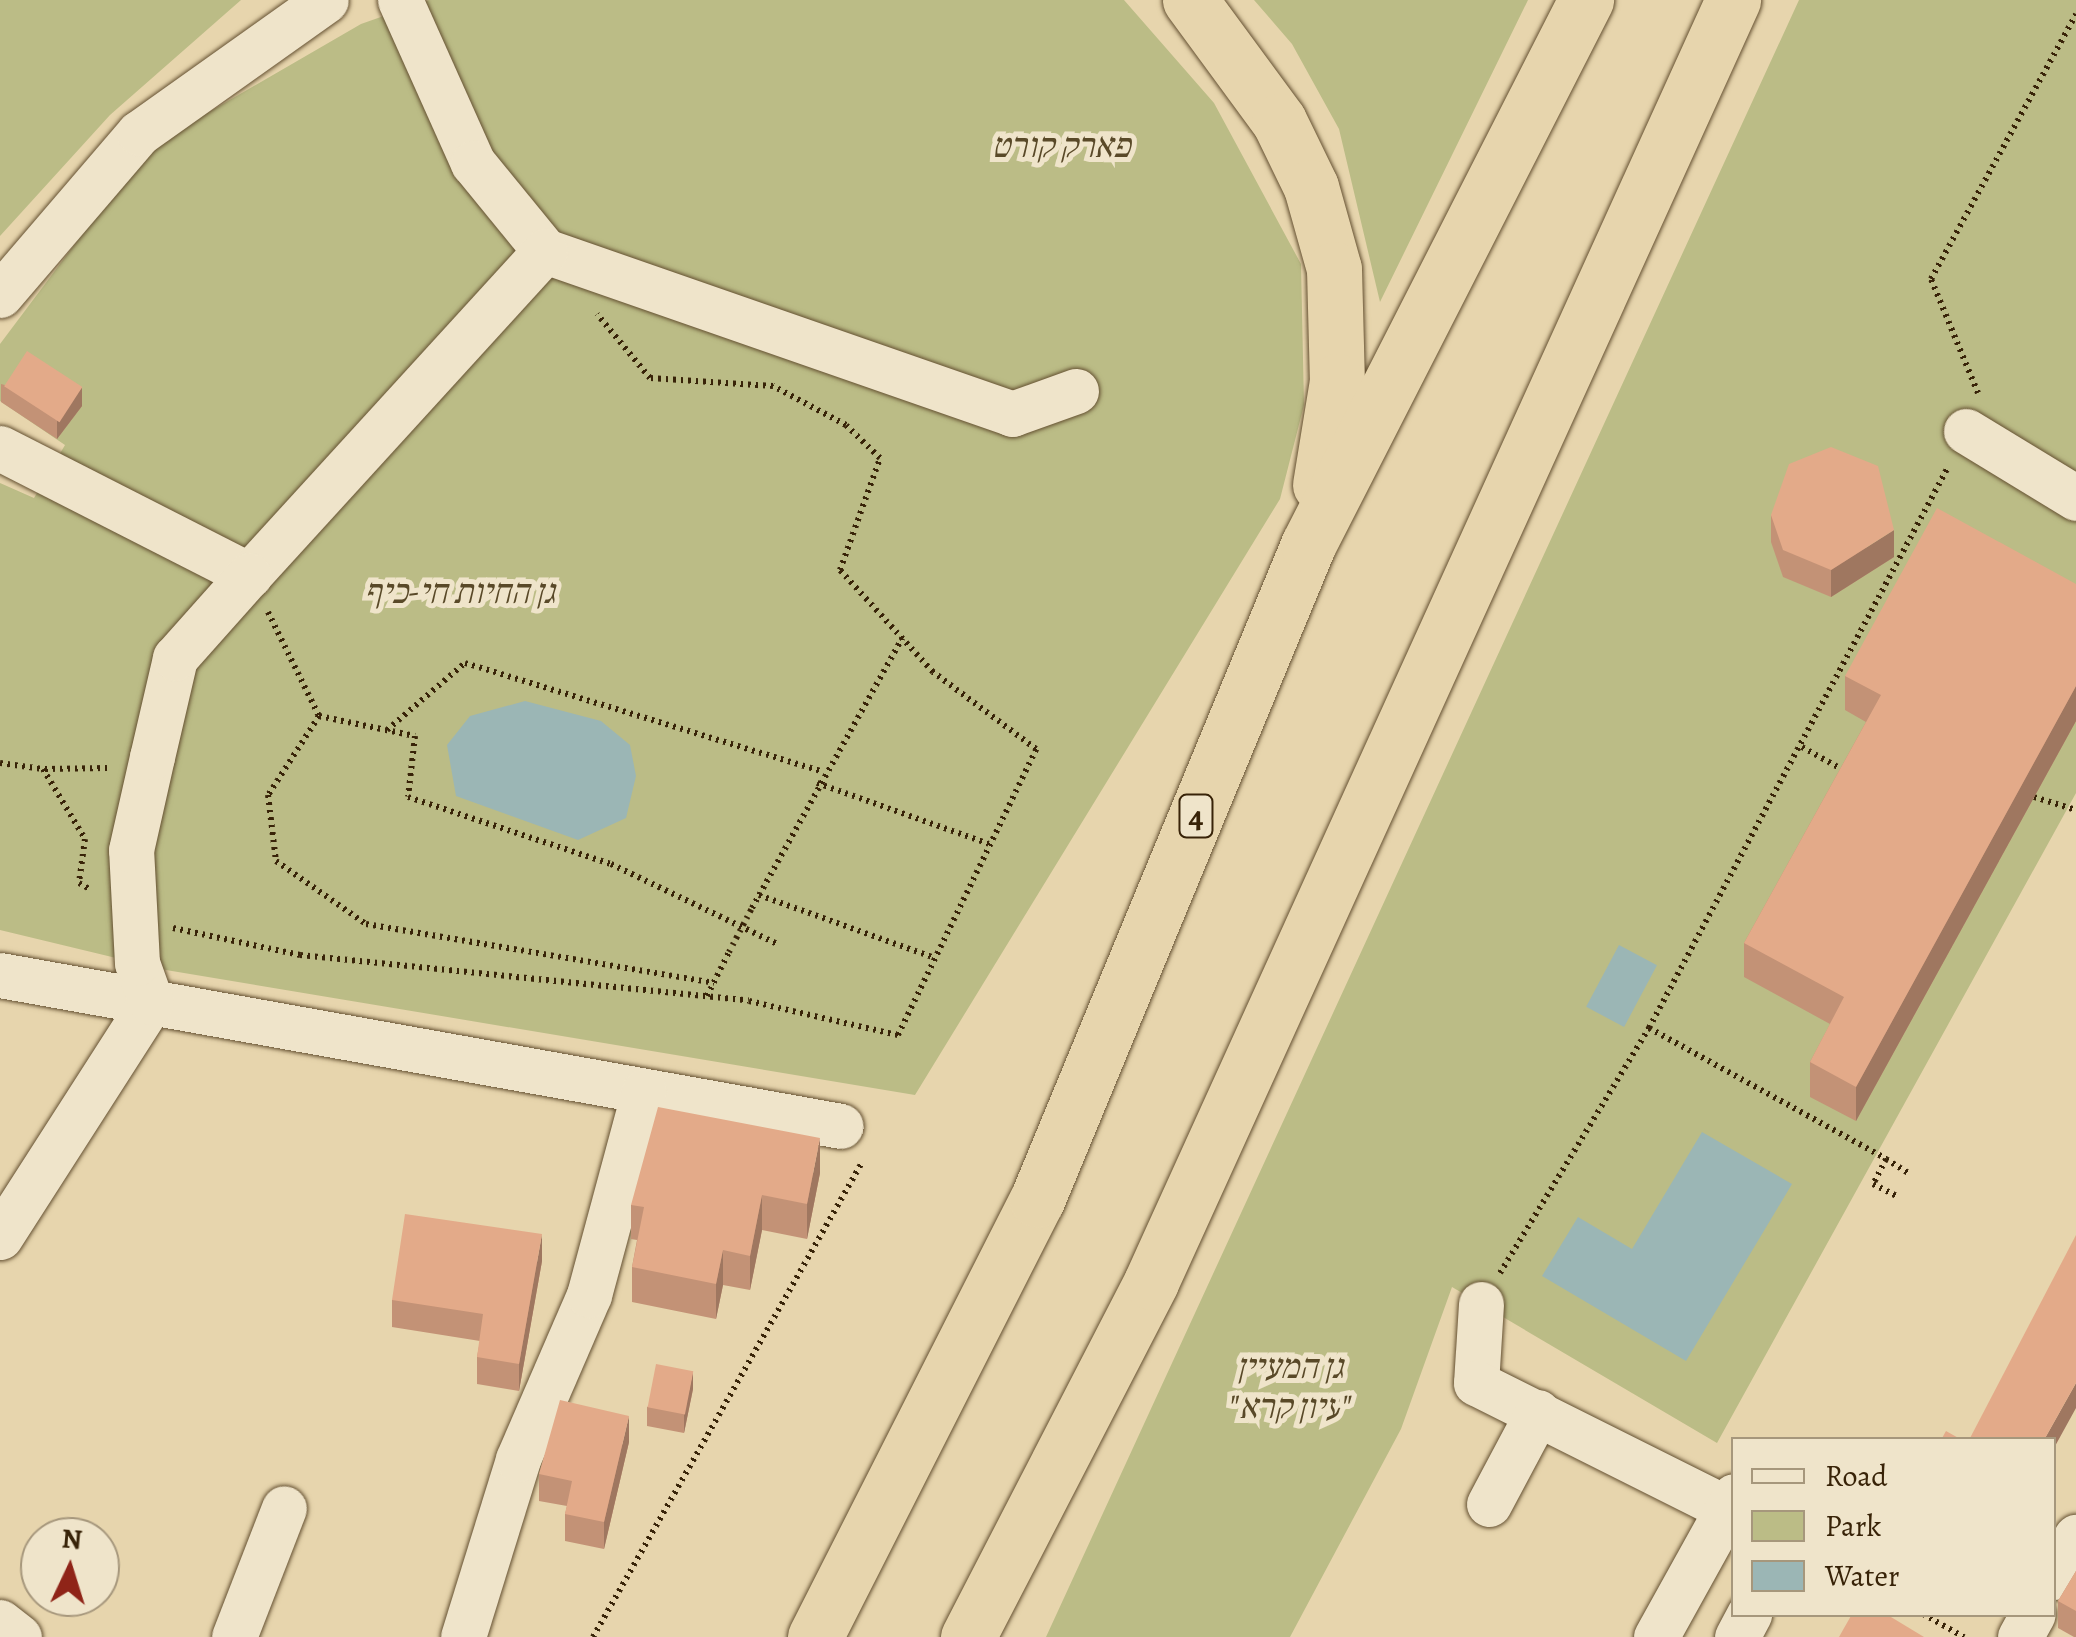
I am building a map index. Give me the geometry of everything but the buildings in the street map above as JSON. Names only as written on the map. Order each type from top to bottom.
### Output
[{"type":"highway","points":[[1190,0],[1279,121],[1312,187],[1334,268],[1338,381],[1308,545]]},
{"type":"highway","name":"4","points":[[816,1637],[1036,1200],[1308,545],[1586,0]]},
{"type":"highway","points":[[968,1637],[1151,1282],[1733,0]]},
{"type":"street","points":[[0,295],[139,134],[326,0]]},
{"type":"street","points":[[400,0],[474,162],[545,252],[1012,414],[1076,391]]},
{"type":"street","points":[[0,1237],[151,1002],[134,920],[131,850],[175,658],[545,252]]},
{"type":"street","points":[[1966,432],[2076,498]]},
{"type":"street","points":[[0,448],[250,575]]},
{"type":"street","points":[[0,975],[840,1126]]},
{"type":"street","points":[[464,1637],[518,1459],[590,1294],[644,1091]]},
{"type":"street","points":[[1481,1304],[1476,1383],[1532,1424],[1727,1512],[1656,1637]]},
{"type":"street","points":[[1489,1504],[1532,1424]]},
{"type":"street","points":[[234,1637],[284,1508]]},
{"type":"street","points":[[2056,1573],[2076,1537]]},
{"type":"street","points":[[0,1622],[19,1637]]},
{"type":"path","points":[[1481,1304],[1648,1028],[1802,747],[1982,401],[1931,279],[2076,14]]},
{"type":"path","points":[[44,768],[85,839],[80,883],[134,920],[300,955],[706,996],[898,1035],[1036,749],[903,638],[840,570],[880,458],[846,426],[773,386],[650,378],[592,308]]},
{"type":"path","points":[[1903,553],[1914,559]]},
{"type":"path","points":[[250,575],[319,716]]},
{"type":"path","points":[[706,996],[823,772],[903,638]]},
{"type":"path","points":[[387,730],[465,662],[823,772]]},
{"type":"path","points":[[319,716],[415,736],[408,797],[611,864],[777,944]]},
{"type":"path","points":[[319,716],[268,794],[276,861],[366,924],[714,982]]},
{"type":"path","points":[[1802,747],[1855,776]]},
{"type":"path","points":[[0,763],[44,768],[132,768],[152,757]]},
{"type":"path","points":[[817,783],[990,844]]},
{"type":"path","points":[[2034,798],[2075,814]]},
{"type":"path","points":[[759,896],[935,958]]},
{"type":"path","points":[[1648,1028],[1910,1174]]},
{"type":"path","points":[[593,1637],[862,1162],[840,1126]]},
{"type":"path","points":[[1886,1160],[1874,1184],[1898,1196]]},
{"type":"path","points":[[1928,1617],[1964,1637]]},
{"type":"green space","points":[[0,0],[241,0],[110,115],[0,236]]},
{"type":"green space","name":"גן החיות חי-כיף","points":[[429,0],[1124,0],[1214,103],[1301,264],[1304,405],[1280,499],[915,1095],[166,970],[0,930],[0,483],[34,498],[65,445],[0,401],[0,344],[147,148],[361,24]]},
{"type":"green space","points":[[1254,0],[1528,0],[1380,302],[1339,129],[1292,44]]},
{"type":"green space","name":"גן המעיין \"עיון קרא\"","points":[[1799,0],[2076,0],[2076,793],[1717,1443],[1452,1287],[1401,1429],[1290,1637],[1046,1637]]},
{"type":"water","points":[[525,701],[601,721],[630,745],[636,776],[626,818],[578,840],[456,796],[447,745],[470,716]]},
{"type":"water","points":[[1619,945],[1657,965],[1624,1027],[1586,1007]]},
{"type":"water","points":[[1702,1132],[1792,1184],[1686,1361],[1542,1276],[1578,1217],[1632,1249]]},
{"type":"park label","name":"פארק קורט","points":[[1061,145]]}]
